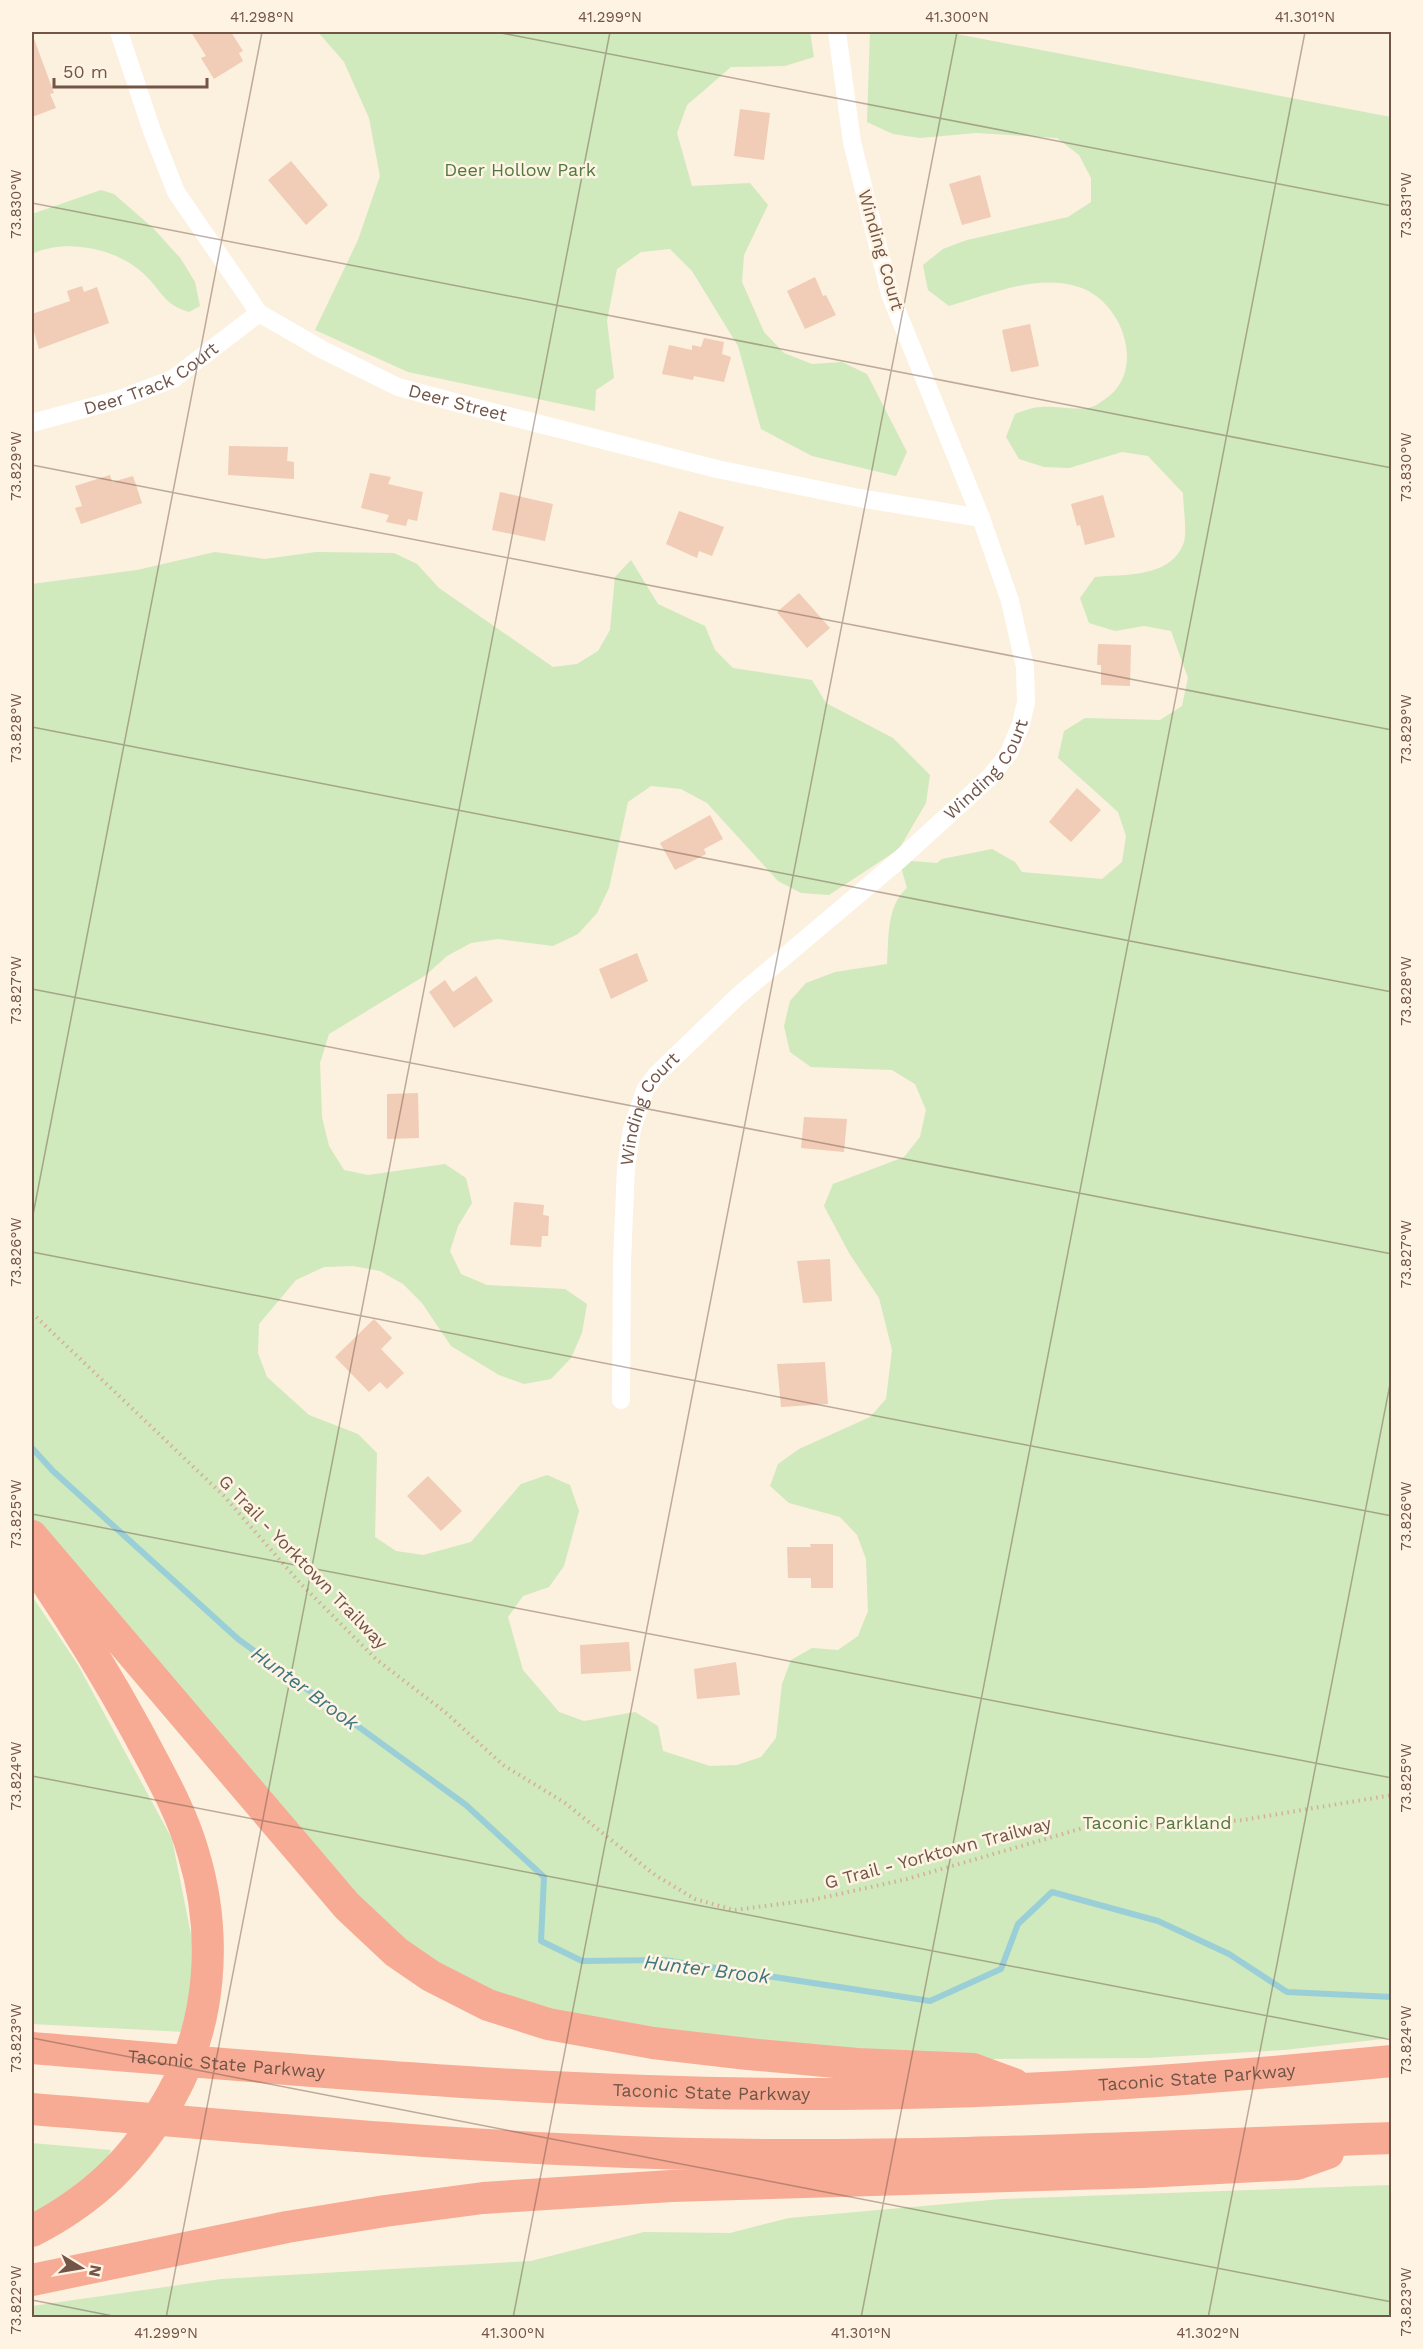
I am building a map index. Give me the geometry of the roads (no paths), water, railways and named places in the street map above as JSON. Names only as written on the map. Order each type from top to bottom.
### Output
[{"type":"highway","points":[[32,1536],[347,1906],[396,1952],[449,1986],[488,2005],[527,2019],[593,2034],[802,2060],[973,2069],[1029,2090]]},
{"type":"highway","points":[[32,1561],[97,1660],[174,1804],[194,1852],[207,1917],[209,1960],[204,2000],[195,2038],[178,2082],[153,2126],[127,2160],[98,2188],[64,2213],[32,2231]]},
{"type":"highway","name":"Taconic State Parkway","points":[[32,2048],[454,2082],[614,2091],[837,2094],[1029,2090],[1211,2079],[1392,2061]]},
{"type":"highway","points":[[32,2109],[544,2149],[768,2155],[973,2153],[1379,2139]]},
{"type":"highway","points":[[32,2280],[287,2227],[483,2198],[671,2186],[1143,2172],[1298,2164],[1379,2139]]},
{"type":"street","name":"Deer Street","points":[[119,32],[152,131],[176,192],[259,313],[323,350],[407,390],[717,469],[859,498],[981,518]]},
{"type":"street","name":"Winding Court","points":[[621,1400],[622,1261],[626,1167],[632,1129],[645,1090],[656,1075],[738,996],[899,860],[990,777],[1009,753],[1021,724],[1026,702],[1025,668],[1010,602],[981,518],[890,294],[852,142],[837,32]]},
{"type":"street","name":"Deer Track Court","points":[[32,423],[117,400],[173,379],[259,313]]},
{"type":"waterway","name":"Hunter Brook","points":[[32,1448],[53,1471],[238,1639],[466,1805],[544,1877],[541,1941],[582,1961],[664,1960],[930,2001],[1001,1969],[1018,1924],[1052,1892],[1158,1921],[1229,1954],[1287,1992],[1392,1997]]},
{"type":"park label","name":"Deer Hollow Park","points":[[520,170]]},
{"type":"park label","name":"Taconic Parkland","points":[[1157,1823]]}]
